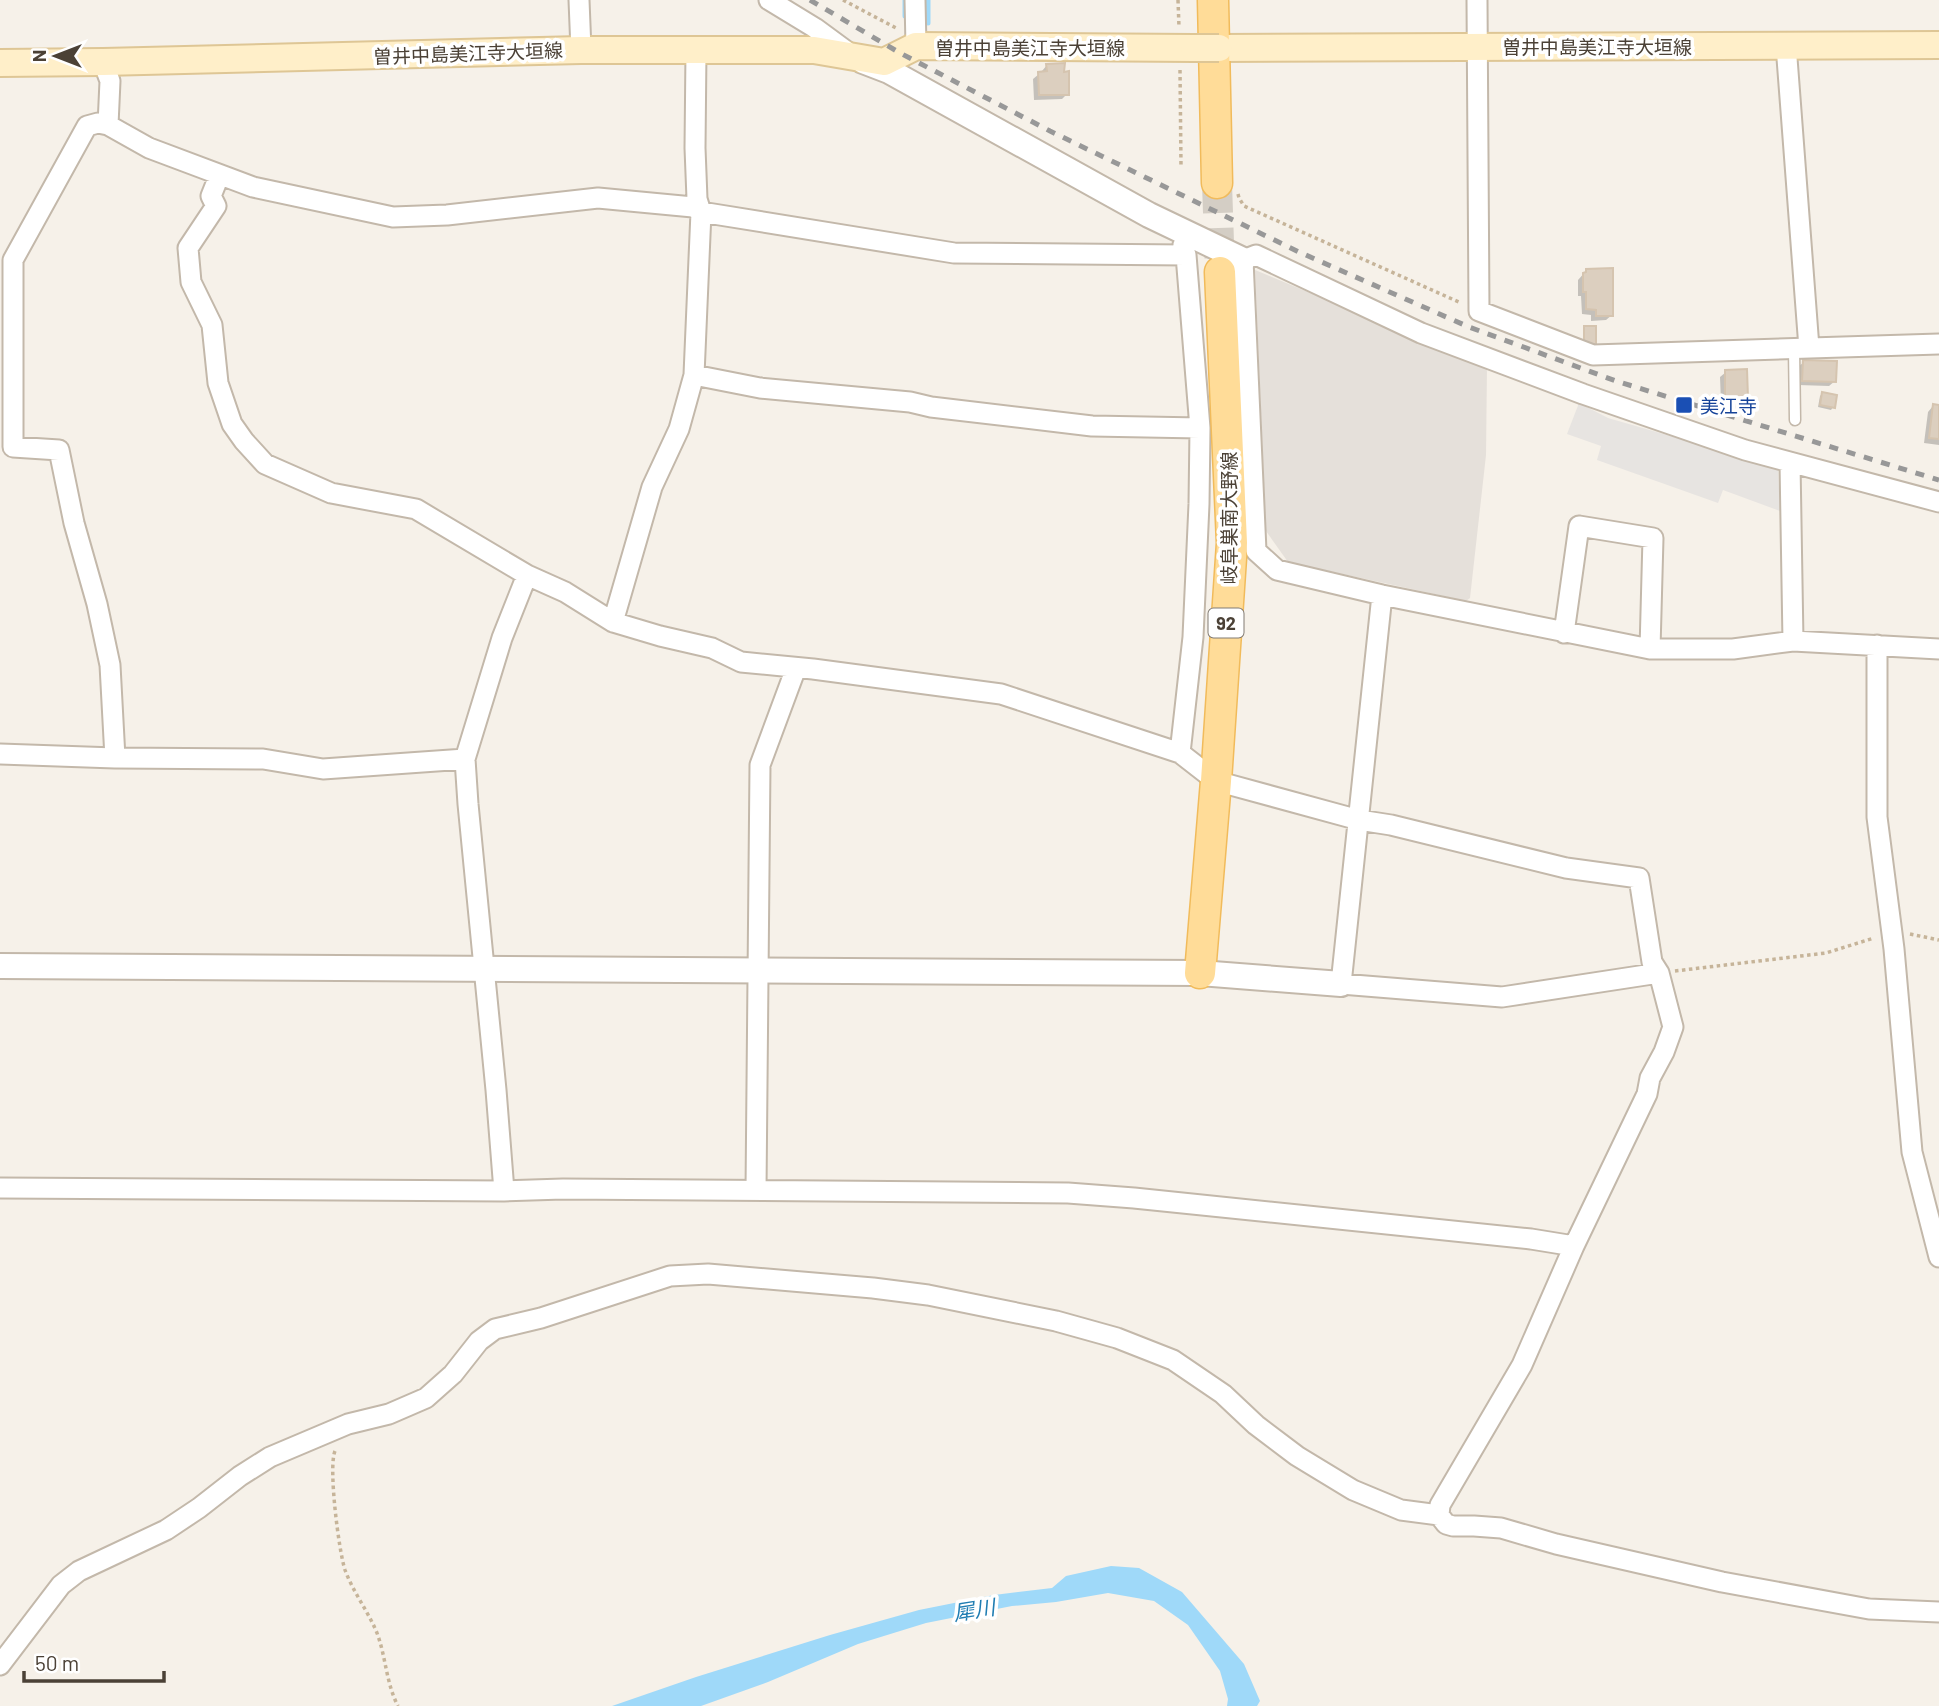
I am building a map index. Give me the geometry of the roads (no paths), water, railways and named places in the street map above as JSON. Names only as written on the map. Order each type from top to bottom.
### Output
[{"type":"main road","points":[[1213,0],[1228,184]]},
{"type":"main road","name":"曽井中島美江寺大垣線","points":[[0,63],[581,50],[814,50],[884,62],[915,39],[1198,48],[1939,44]]},
{"type":"main road","name":"岐阜巣南大野線","points":[[1200,973],[1216,781],[1231,543],[1232,266]]},
{"type":"street","points":[[579,0],[581,50]]},
{"type":"street","points":[[769,0],[815,27],[856,58],[889,71],[1178,231],[1232,266]]},
{"type":"street","points":[[915,0],[915,39]]},
{"type":"street","points":[[1477,0],[1479,311],[1593,355],[1939,344]]},
{"type":"street","points":[[1786,45],[1802,348]]},
{"type":"street","points":[[613,622],[652,487],[679,429],[694,375],[701,212],[696,199],[696,51]]},
{"type":"street","points":[[103,62],[110,81],[108,125]]},
{"type":"street","points":[[115,758],[110,665],[97,604],[74,523],[59,450],[13,447],[13,260],[87,126],[98,123],[108,125],[149,148],[219,176],[274,192],[393,217],[447,215],[598,198],[692,207],[701,212],[954,253],[1186,255]]},
{"type":"street","points":[[219,176],[211,196],[216,206],[188,248],[191,282],[212,325],[218,383],[232,424],[265,464],[331,494],[415,509],[527,575],[565,592],[613,622],[712,648],[741,662],[1001,694],[1180,753],[1216,781],[1359,820],[1391,825],[1566,867],[1639,878],[1651,962],[1659,973],[1673,1027],[1650,1078],[1647,1094],[1522,1364],[1440,1505],[1438,1515]]},
{"type":"street","points":[[1178,231],[1186,255],[1199,428],[1199,504],[1193,637],[1180,753]]},
{"type":"street","points":[[1232,266],[1256,255],[1421,333],[1583,394],[1745,450],[1939,502]]},
{"type":"street","points":[[1232,266],[1256,551],[1277,570],[1382,595],[1650,649],[1733,649],[1793,641],[1939,649]]},
{"type":"street","points":[[694,375],[760,388],[910,402],[931,407],[1092,426],[1199,428]]},
{"type":"street","points":[[1790,463],[1793,641]]},
{"type":"street","points":[[1564,633],[1579,526],[1653,538],[1650,649]]},
{"type":"street","points":[[503,1191],[465,759],[502,638],[527,575]]},
{"type":"street","points":[[1341,984],[1382,595]]},
{"type":"street","points":[[1877,645],[1877,817],[1891,929],[1912,1152],[1939,1257]]},
{"type":"street","points":[[756,1190],[760,765],[796,668]]},
{"type":"street","points":[[0,754],[263,759],[323,769],[465,759]]},
{"type":"street","points":[[0,966],[1200,973],[1502,997],[1659,973]]},
{"type":"street","points":[[0,1188],[1068,1193],[1531,1239],[1574,1247]]},
{"type":"street","points":[[0,1665],[69,1578],[166,1530],[270,1457],[348,1424],[389,1414],[426,1398],[453,1374],[479,1341],[495,1329],[541,1318],[670,1276],[708,1274],[928,1295],[1056,1321],[1117,1338],[1173,1360],[1223,1394],[1256,1425],[1297,1456],[1353,1490],[1401,1510],[1438,1515],[1446,1524],[1453,1526],[1501,1528],[1556,1544],[1722,1582],[1869,1609],[1939,1612]]},
{"type":"lane","points":[[1795,421],[1802,348]]},
{"type":"water","name":"犀川","points":[[1111,1566],[1139,1568],[1182,1592],[1244,1664],[1260,1701],[1257,1706],[1227,1706],[1228,1699],[1220,1671],[1188,1625],[1154,1601],[1108,1593],[1012,1606],[926,1623],[858,1644],[768,1682],[701,1706],[612,1706],[830,1635],[919,1610],[994,1595],[1052,1588],[1066,1576]]},
{"type":"waterway","points":[[905,0],[905,16]]},
{"type":"waterway","points":[[928,0],[928,23]]},
{"type":"tunnel","points":[[1217,183],[1220,272]]},
{"type":"railway","points":[[810,0],[900,53],[1050,131],[1299,252],[1469,327],[1616,381],[1939,480]]},
{"type":"place","name":"美江寺","points":[[1684,405]]}]
